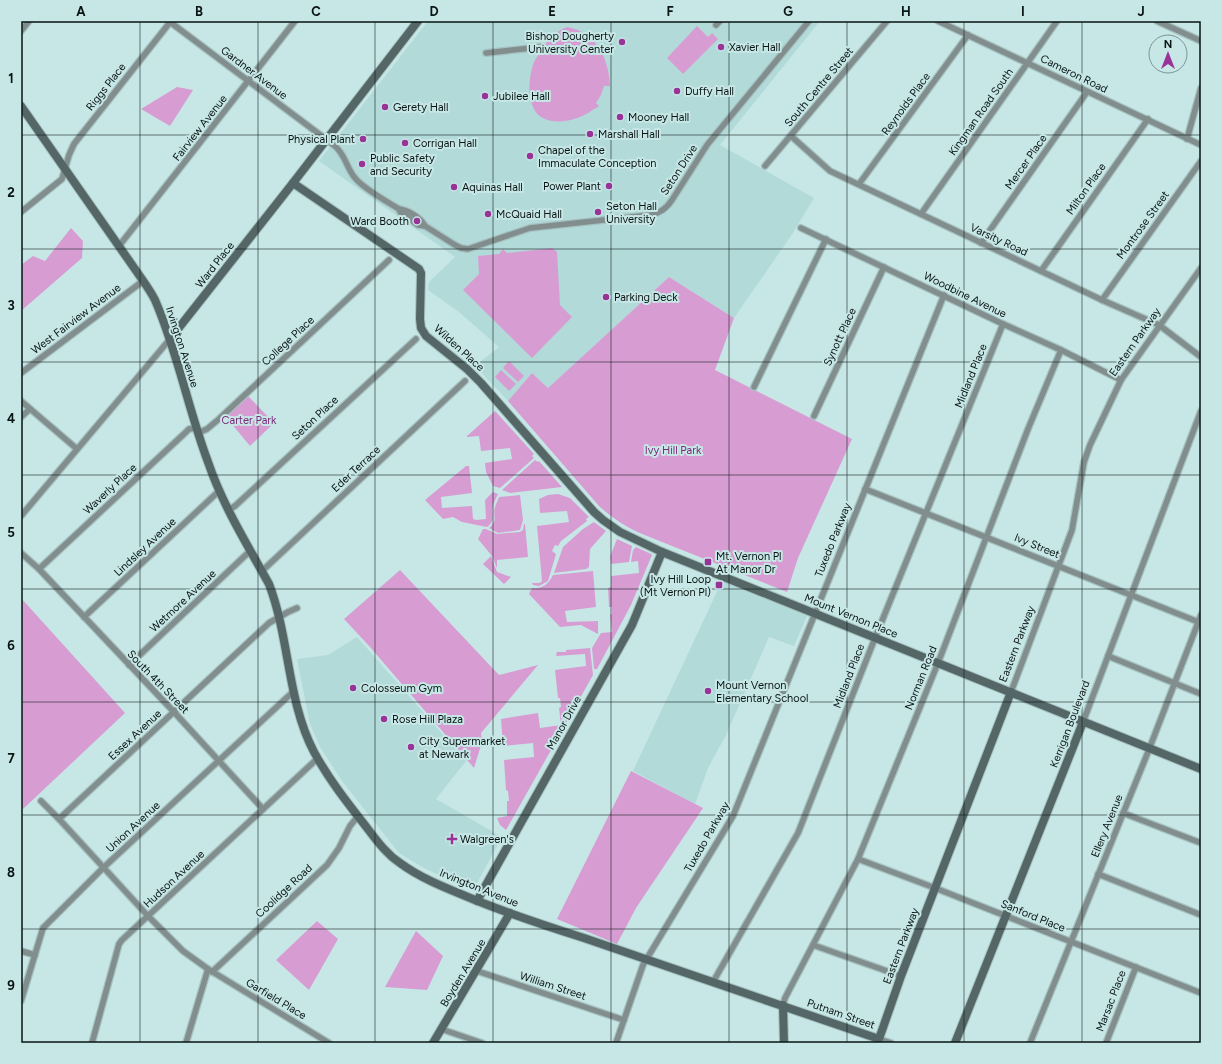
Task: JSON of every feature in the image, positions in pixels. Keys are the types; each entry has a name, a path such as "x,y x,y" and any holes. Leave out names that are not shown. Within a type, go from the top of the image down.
{"street":[{"path":"21,31 30,21"},
{"name":"Fairview Avenue","path":"119,246 295,21"},
{"name":"Ward Place","path":"21,516 170,339 418,21"},
{"name":"Seton Drive","path":"326,140 340,150 351,173 360,183 399,209 400,212 416,223 425,226 462,248 468,249 530,228 650,215 660,212 667,207 707,145 809,21"},
{"name":"South Centre Street","path":"765,166 887,21"},
{"name":"Cameron Road","path":"938,21 1201,145"},
{"name":"Kingman Road South","path":"921,214 1057,21"},
{"path":"1157,21 1201,41"},
{"name":"Gardner Avenue","path":"171,22 326,140"},
{"name":"Riggs Place","path":"21,212 62,179 74,144 171,22"},
{"name":"Reynolds Place","path":"859,184 968,35"},
{"path":"486,53 541,47"},
{"path":"1187,139 1201,88"},
{"name":"Mercer Place","path":"981,243 1087,92"},
{"name":"Irvington Avenue","path":"21,106 119,246 154,299 170,339 197,430 219,491 262,571 273,595 287,652 294,691 305,732 318,758 334,784 385,850 399,863 434,882 477,901 783,1005"},
{"name":"Milton Place","path":"1040,271 1148,119"},
{"name":"Varsity Road","path":"791,136 830,171 1102,300 1160,325 1201,356"},
{"name":"Montrose Street","path":"1102,300 1201,161"},
{"name":"Wilden Place","path":"293,183 419,269 421,274 420,319 421,328 426,336 467,369 526,436"},
{"name":"Woodbine Avenue","path":"801,228 1061,350 1121,380"},
{"path":"754,387 826,239"},
{"name":"College Place","path":"197,430 206,429 219,419 389,260"},
{"name":"Synott Place","path":"814,416 884,267"},
{"name":"Eastern Parkway","path":"878,1041 901,976 1072,530 1084,462 1090,445 1121,380 1201,268"},
{"name":"West Fairview Avenue","path":"21,373 143,281"},
{"name":"Tuxedo Parkway","path":"616,1043 646,959 733,816 944,295"},
{"name":"Midland Place","path":"713,982 798,833 875,638 1003,324"},
{"name":"Seton Place","path":"228,510 235,506 416,339"},
{"name":"Norman Road","path":"783,1005 785,998 858,859 938,663 1031,422 1061,350"},
{"name":"Eder Terrace","path":"262,571 465,381"},
{"path":"21,401 77,449"},
{"path":"21,417 30,409"},
{"name":"Kerrigan Boulevard","path":"955,1043 1083,722 1201,411"},
{"name":"Waverly Place","path":"39,569 189,429 197,430"},
{"name":"Mount Vernon Place","path":"526,436 603,520 620,532 662,552 1201,769"},
{"name":"Ivy Street","path":"865,489 1200,622"},
{"name":"Lindsley Avenue","path":"84,617 219,491"},
{"name":"Wetmore Avenue","path":"129,665 250,551"},
{"name":"Manor Drive","path":"477,901 632,625 662,552"},
{"name":"South 4th Street","path":"21,553 39,569 263,809"},
{"path":"278,617 297,608"},
{"name":"Ellery Avenue","path":"1030,1043 1200,622 1201,615"},
{"name":"Essex Avenue","path":"60,819 278,617"},
{"path":"1108,656 1201,694"},
{"name":"Union Avenue","path":"21,1002 43,928 103,868 294,691"},
{"name":"Hudson Avenue","path":"92,1043 119,944 318,758"},
{"name":"Garfield Place","path":"41,801 60,819 103,868 183,951 210,970 329,1043"},
{"path":"1123,813 1201,843"},
{"name":"Coolidge Road","path":"210,970 327,865 339,848 350,826 358,816"},
{"name":"Sanford Place","path":"858,859 1201,993"},
{"path":"1098,874 1201,915"},
{"name":"Boyden Avenue","path":"433,1043 510,913"},
{"path":"813,945 901,976"},
{"path":"21,951 35,955"},
{"name":"Marsac Place","path":"1106,1043 1136,967"},
{"path":"186,1043 210,970"},
{"name":"William Street","path":"477,971 624,1020"},
{"path":"783,1005 784,1043"},
{"name":"Putnam Street","path":"783,1005 878,1041 891,1043"},
{"path":"441,1030 482,1043"}],"shaded area":[{"name":"Seton Hall University","path":"428,21 820,21 720,145 814,198 791,236 734,318 669,277 548,388 532,373 508,401 475,366 499,347 459,312 428,290 429,282 455,257 319,161"},
{"name":"Mount Vernon Elementary School","path":"722,581 807,616 794,646 769,637 726,735 708,768 695,804 633,771"},
{"path":"357,637 466,761 436,799 502,837 476,885 470,889 422,867 399,853 342,781 320,747 310,724 297,659 328,655"}],"green space":[{"path":"697,26 708,37 712,33 718,39 683,74 667,58"},
{"path":"567,27 586,34 599,48 604,56 607,66 610,86 604,86 596,103 599,106 590,112 581,117 570,120 553,121 541,117 536,112 531,99 530,76 534,62 545,45 556,33"},
{"path":"177,87 193,90 170,126 141,109"},
{"path":"71,228 83,241 82,258 21,311 21,265 33,256 45,261"},
{"path":"552,248 557,252 560,305 572,317 532,358 463,290 479,274 478,256 499,254 503,249 507,253"},
{"name":"Ivy Hill Park","path":"669,277 734,318 715,370 852,439 798,558 787,592 642,534 614,518 599,506 508,401 532,373 548,388"},
{"path":"509,361 524,376 518,382 503,368"},
{"path":"501,370 516,384 509,391 495,377"},
{"name":"Carter Park","path":"248,396 274,423 250,446 226,417"},
{"path":"495,411 534,454 532,456 534,458 500,488 493,486 486,472 485,463 512,459 510,448 481,451 479,436 467,437"},
{"path":"535,460 538,462 539,461 562,487 510,493 502,490"},
{"path":"466,466 469,466 472,493 441,497 442,508 472,506 473,519 486,519 485,500 493,492 498,494 493,506 492,520 490,525 487,527 462,522 453,517 443,519 425,500"},
{"path":"558,494 570,498 589,517 586,519 587,521 561,541 558,546 555,545 552,551 556,554 548,581 539,586 533,585 532,583 540,583 542,581 537,526 569,522 567,511 540,513 539,499 548,495"},
{"path":"520,495 523,520 520,530 498,533 489,528 495,520 494,510 499,497"},
{"path":"594,522 606,531 590,549 589,567 586,569 554,573 563,547 583,529"},
{"path":"524,524 528,557 497,560 497,568 492,556 478,539 483,529 497,534 520,532 523,530"},
{"path":"617,539 632,546 629,562 611,564 610,557"},
{"path":"636,547 652,555 631,605 597,669 594,669 592,648 601,633 612,632 610,615 612,614 612,607 609,607 608,588 611,587 611,576 639,573 638,561 631,562 633,550"},
{"path":"491,556 497,572 511,577 504,584 483,564"},
{"path":"400,570 499,675 538,665 481,733 482,742 474,768 344,619"},
{"path":"593,571 596,607 565,611 567,622 598,621 598,634 581,625 560,627 529,594 532,588 539,588 547,584 553,575"},
{"path":"21,598 125,713 23,809 21,807"},
{"path":"590,648 593,675 561,732 558,734 559,736 506,830 500,825 497,818 507,816 507,801 509,801 508,791 506,790 504,760 534,757 533,743 503,746 501,719 538,713 540,728 561,725 559,708 561,707 560,698 558,698 555,670 586,666 585,654 556,656 557,652"},
{"path":"631,771 703,808 636,908 617,944 557,919"},
{"path":"317,921 338,939 309,990 276,960"},
{"path":"416,931 443,956 427,990 385,987"}],"place":[{"name":"Bishop Dougherty University Center","path":"622,42"},
{"name":"Xavier Hall","path":"721,47"},
{"name":"Duffy Hall","path":"677,91"},
{"name":"Jubilee Hall","path":"485,96"},
{"name":"Gerety Hall","path":"385,107"},
{"name":"Mooney Hall","path":"620,117"},
{"name":"Marshall Hall","path":"590,134"},
{"name":"Physical Plant","path":"363,139"},
{"name":"Corrigan Hall","path":"405,143"},
{"name":"Chapel of the Immaculate Conception","path":"530,156"},
{"name":"Public Safety and Security","path":"362,164"},
{"name":"Power Plant","path":"609,186"},
{"name":"Aquinas Hall","path":"454,187"},
{"name":"Seton Hall University","path":"598,212"},
{"name":"McQuaid Hall","path":"488,214"},
{"name":"Ward Booth","path":"417,221"},
{"name":"Parking Deck","path":"606,297"},
{"name":"Mt. Vernon Pl At Manor Dr","path":"708,562"},
{"name":"Ivy Hill Loop (Mt Vernon Pl)","path":"719,585"},
{"name":"Colosseum Gym","path":"353,688"},
{"name":"Mount Vernon Elementary School","path":"708,691"},
{"name":"Rose Hill Plaza","path":"384,719"},
{"name":"City Supermarket at Newark","path":"411,747"},
{"name":"Walgreen's","path":"452,839"}]}
